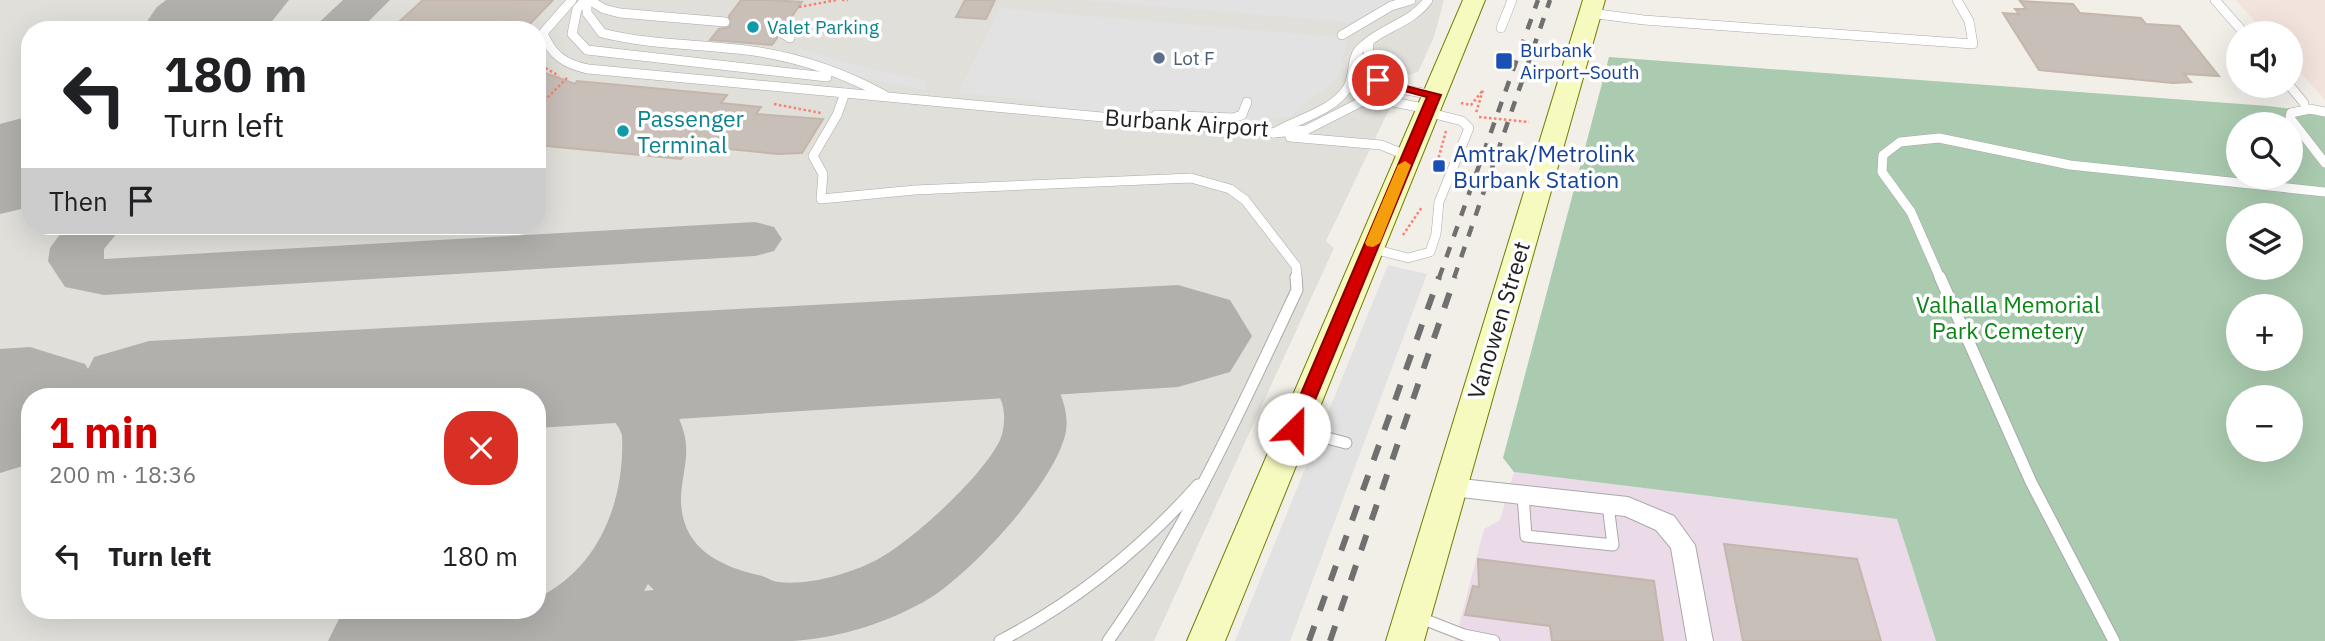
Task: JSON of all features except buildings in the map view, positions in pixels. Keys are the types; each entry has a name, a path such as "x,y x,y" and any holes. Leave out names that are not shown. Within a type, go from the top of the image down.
{"main road":[{"path":"1206,641 1474,0"},
{"name":"Vanowen Street","path":"1409,628 1452,487 1463,436 1592,6"}],"street":[{"path":"1452,487 1628,507 1665,523 1683,545 1700,641"}],"lane":[{"name":"Burbank Airport","path":"546,30 572,0"},
{"name":"Burbank Airport","path":"587,0 587,13 592,24 610,36 637,41 757,51 870,86 888,97"},
{"name":"Burbank Airport","path":"587,0 577,9 572,33 587,50 844,79"},
{"path":"587,0 604,9 620,13 724,22"},
{"name":"Burbank Airport","path":"546,43 556,58 572,66 1274,133 1324,108 1346,90 1358,51 1408,20 1428,0"},
{"path":"1501,27 1512,0"},
{"path":"1592,6 1644,20 1973,44 1969,21 1957,0"},
{"path":"2215,0 2233,21"},
{"path":"1342,35 1391,6 1408,1"},
{"path":"781,32 790,38"},
{"path":"1369,42 1368,67 1378,80 1462,121 1469,128 1469,134 1439,202 1436,234 1430,252 1416,258 1404,258 1370,248"},
{"path":"845,93 837,115 813,156 823,174 821,199 915,190 1171,177 1212,182 1230,189 1245,200 1296,266 1299,278 1297,290 1211,470 1169,548 1108,641"},
{"path":"2300,98 2304,103"},
{"path":"1274,133 1306,130 1363,101 1430,105"},
{"path":"1125,119 1146,115 1234,118 1242,115 1247,102"},
{"path":"2325,112 2299,109 2291,113 2290,118 2325,163"},
{"path":"1274,133 1375,144 1408,156"},
{"path":"2114,641 2031,482 1911,212 1882,172 1883,155 1900,142 1939,138 2070,164 2144,175 2325,192"},
{"path":"1294,429 1346,443"},
{"path":"1000,641 1077,598 1140,549 1211,470"},
{"path":"1523,495 1526,536 1613,545 1608,505"},
{"path":"1409,628 1494,641"}],"path":[{"path":"799,7 836,0"},
{"path":"842,0 848,0"},
{"path":"546,99 567,78"},
{"path":"1458,103 1471,105 1480,90 1483,90 1475,116 1529,122"}],"shaded area":[{"path":"0,0 1444,0 1434,37 1418,72 1405,76 1326,241 1334,248 1154,641 0,641"},
{"path":"1080,0 1394,0 1368,16 1348,22"},
{"path":"2236,0 2325,0 2325,100 2303,75 2303,21 2254,21"},
{"name":"Lot F","path":"1000,8 1348,38 1338,78 1291,116 1251,123 1218,123 1044,107 1036,100 958,93"},
{"path":"799,48 854,65 928,81 925,90 845,74 796,57"},
{"path":"1388,265 1427,274 1290,641 1235,641"},
{"path":"1514,472 1897,519 1936,641 1455,641 1484,529 1500,520"}],"green space":[{"name":"Valhalla Memorial Park Cemetery","path":"1609,57 2268,106 2325,113 2325,641 1936,641 1897,519 1514,472 1503,458"}],"taxiway":[{"path":"344,21 369,0"},
{"path":"0,150 21,142"},
{"path":"87,235 75,255 76,261 85,274 104,277 755,239"},
{"path":"365,641 804,610 856,599 905,578 938,553 980,512 1016,468 1034,433 1032,400 1023,383 997,364 946,349"},
{"path":"543,373 598,385 622,396 644,415 653,435 648,504 651,525 658,544 669,561 700,587 719,596 759,605"},
{"path":"0,449 21,427"},
{"path":"547,627 588,604 614,579 631,546 647,503"}],"runway":[{"path":"208,21 236,0"},
{"path":"0,176 21,161"},
{"path":"301,388 1178,336"},
{"path":"0,406 21,405"}],"railway":[{"path":"1439,278 1538,0"},
{"path":"1454,278 1550,0"},
{"path":"1309,641 1439,277"},
{"path":"1330,641 1455,277"}],"slow traffic":[{"path":"1373,243 1405,165"}],"place":[{"name":"Valet Parking","path":"753,27"},
{"name":"Lot F","path":"1159,58"},
{"name":"Burbank Airport–South","path":"1504,61"},
{"name":"Passenger Terminal","path":"623,131"},
{"name":"Amtrak/Metrolink Burbank Station","path":"1439,166"}],"route":[{"path":"1294,429 1435,95 1388,85 1378,80"}]}
